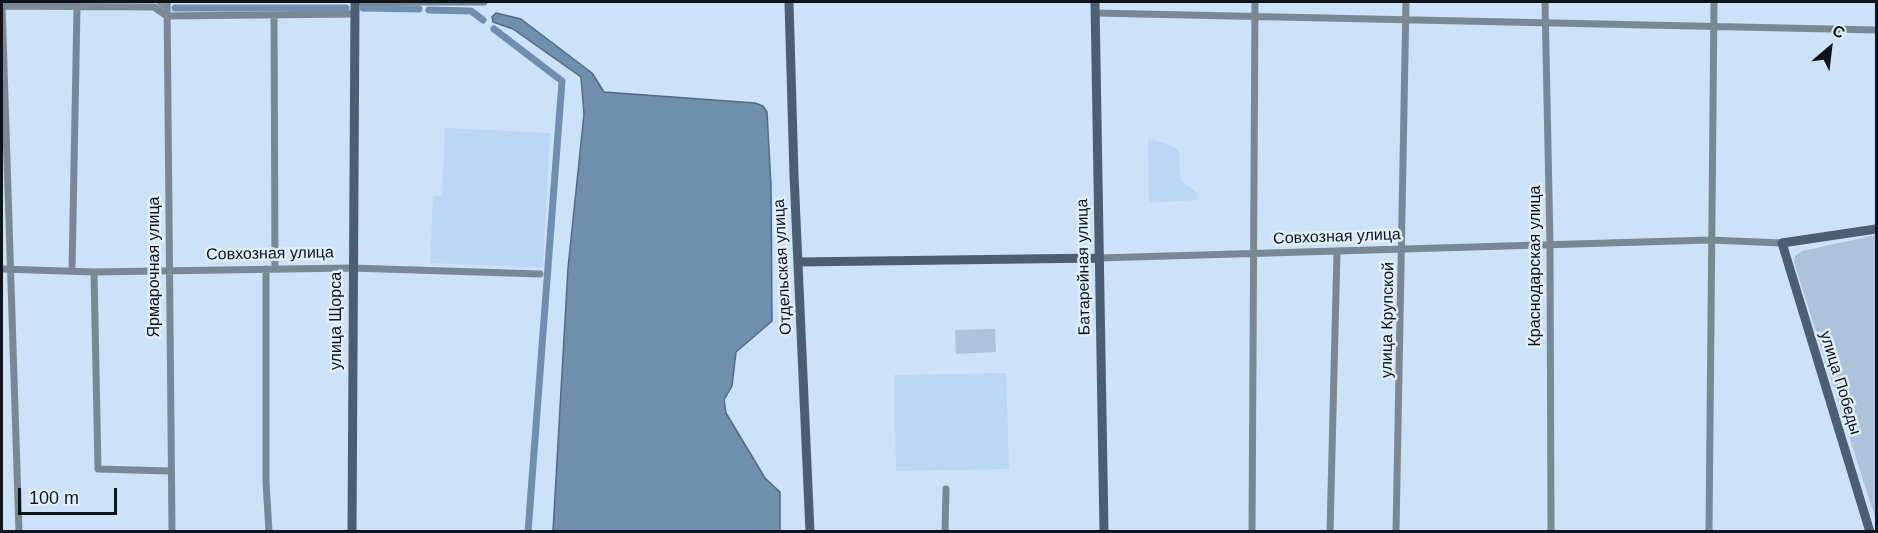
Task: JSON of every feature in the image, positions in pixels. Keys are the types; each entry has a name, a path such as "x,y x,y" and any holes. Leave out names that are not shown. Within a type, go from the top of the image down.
{"street":[{"name":"Ярмарочная улица","path":"168,2 169,471 172,531"},
{"path":"355,2 484,2"},
{"name":"улица Щорса","path":"352,531 351,268 355,2"},
{"name":"Отдельская улица","path":"789,2 810,531"},
{"name":"Батарейная улица","path":"1095,2 1104,531"},
{"path":"1252,531 1255,2"},
{"name":"улица Крупской","path":"1396,531 1406,2"},
{"name":"Краснодарская улица","path":"1545,2 1548,23 1551,531"},
{"path":"1709,531 1714,2"},
{"path":"20,531 5,269 2,6 154,7 167,16 354,14"},
{"path":"72,271 76,8"},
{"path":"1095,13 1876,30"},
{"path":"274,16 275,269"},
{"name":"Совхозная улица","path":"798,262 1099,258 1710,240 1782,243 1876,229"},
{"name":"улица Победы","path":"1782,243 1870,531"},
{"path":"1330,531 1337,252"},
{"name":"Совхозная улица","path":"5,269 94,272 351,268 540,274"},
{"path":"266,269 268,531"},
{"path":"94,272 98,469 169,471"},
{"path":"945,531 946,489"}],"shaded area":[{"path":"496,13 521,19 592,73 604,92 755,103 763,106 767,112 771,186 772,321 736,352 732,386 724,400 726,413 765,478 780,492 780,531 553,531 568,268 584,114 581,77 513,29 493,22 492,17"},
{"path":"445,128 550,133 543,268 430,263 433,196 442,196"},
{"path":"1148,139 1165,143 1179,150 1180,179 1198,194 1198,200 1149,203"},
{"path":"1876,235 1876,521 1794,262 1795,256 1802,251"},
{"path":"995,329 996,352 956,354 955,330"},
{"path":"1006,373 1009,469 896,471 894,375"}],"waterway":[{"path":"160,2 163,5"},
{"path":"175,8 346,8"},
{"path":"363,8 419,9"},
{"path":"429,10 471,11 483,20"},
{"path":"494,29 562,81 528,532"}]}
